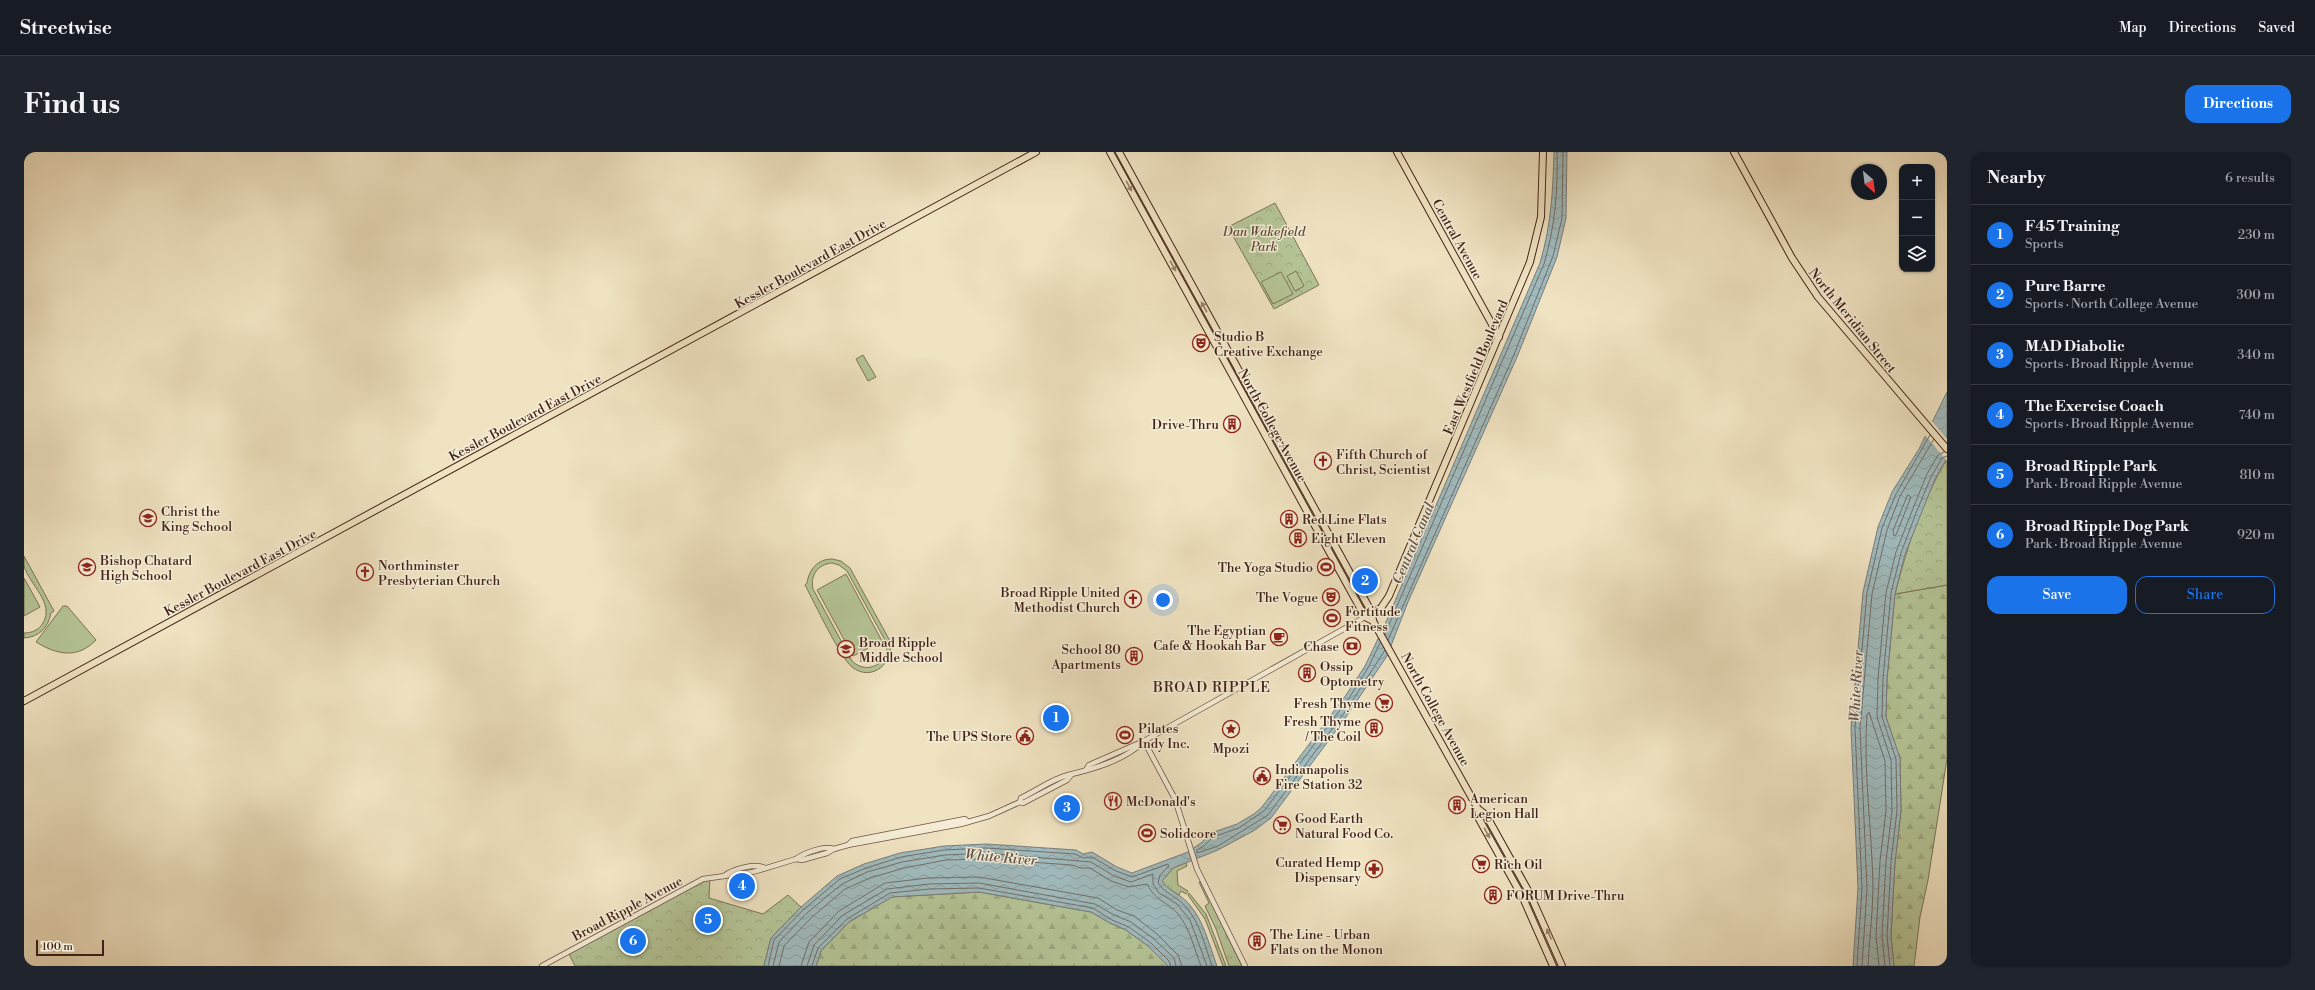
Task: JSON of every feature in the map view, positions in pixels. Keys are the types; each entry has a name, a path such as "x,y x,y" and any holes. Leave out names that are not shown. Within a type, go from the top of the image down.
{"main road":[{"name":"Kessler Boulevard East Drive","path":"24,701 1036,152"},
{"name":"North College Avenue","path":"1110,152 1365,617"},
{"name":"North College Avenue","path":"1119,152 1372,614 1373,621 1392,652 1478,809 1479,819 1523,898 1553,966"},
{"name":"Central Avenue","path":"1398,152 1499,337"},
{"name":"East Westfield Boulevard","path":"1365,617 1383,606 1389,596 1530,262 1537,238 1542,200 1543,152"},
{"name":"North Meridian Street","path":"1734,152 1792,258 1811,287 1843,329 1947,449"},
{"path":"1365,617 1373,621"},
{"name":"North College Avenue","path":"1478,809 1486,815 1529,892 1562,966"}],"street":[{"name":"Broad Ripple Avenue","path":"542,966 703,879 753,872 796,859 802,860 827,853 834,849 848,845 968,822 989,816 1020,802 1021,798 1071,775 1115,759 1137,747 1144,741 1365,617"},
{"path":"1144,741 1178,806 1195,863 1245,966"}],"green space":[{"name":"Dan Wakefield Park","path":"1275,203 1319,285 1274,309 1228,227"},
{"path":"1296,271 1304,286 1295,291 1287,276"},
{"path":"1281,272 1293,294 1273,304 1261,282"},
{"path":"863,355 876,377 868,381 856,359"},
{"path":"1947,459 1947,585 1895,594 1916,524 1930,491"},
{"path":"24,556 54,611 51,613 48,623 42,631 34,636 24,638 24,633 32,632 39,628 43,623 46,616 46,608 44,601 24,566"},
{"path":"827,559 841,561 850,568 890,641 891,649 889,656 880,668 874,671 867,673 860,671 852,667 847,661 834,641 805,585 812,569 818,563","holes":["832,563 839,565 847,571 886,642 887,649 885,656 876,665 871,667 864,667 852,661 813,589 812,584 814,575 819,568"]},
{"path":"846,574 882,641 853,656 817,590"},
{"path":"24,578 40,607 24,616"},
{"path":"1947,585 1947,759 1928,880 1920,917 1914,966 1894,966 1891,936 1895,862 1901,811 1900,759 1886,717 1887,679 1895,594"},
{"path":"63,606 67,606 96,640 82,650 67,653 59,652 36,642"},
{"path":"1186,862 1187,866 1177,871 1178,885 1188,891 1186,894 1181,891 1179,895 1166,887 1162,881 1173,868"},
{"path":"710,876 709,898 763,914 788,895 801,907 771,938 764,966 575,966 568,952"},
{"path":"1199,882 1201,882 1242,966 1229,966 1216,929 1205,906 1209,903"},
{"path":"979,892 1091,912 1126,930 1148,946 1168,966 816,966 821,951 849,922 892,897"},
{"path":"1189,893 1206,914 1226,966 1223,966 1205,919 1188,895"}],"water":[{"name":"White River","path":"1554,152 1567,152 1566,218 1557,257 1517,357 1408,602 1387,656 1344,720 1271,818 1255,830 1218,850 1173,868 1162,881 1185,900 1194,910 1206,933 1217,966 1168,966 1148,946 1126,930 1091,912 979,892 892,897 849,922 821,951 816,966 764,966 771,938 801,907 837,876 864,864 900,853 944,846 986,844 1076,850 1083,854 1092,852 1117,867 1132,873 1188,852 1201,843 1211,833 1237,824 1254,814 1262,807 1346,695 1365,666 1386,622 1540,263 1547,236 1551,208"},
{"name":"White River","path":"1947,392 1947,458 1935,479 1905,554 1895,594 1887,679 1886,717 1900,758 1901,811 1895,862 1891,936 1894,966 1853,966 1858,888 1851,728 1863,592 1878,527 1892,492 1919,449"}],"pier":[{"path":"1931,420 1947,439 1947,461 1924,434"}],"place":[{"name":"Studio B Creative Exchange","path":"1201,343"},
{"name":"Drive-Thru","path":"1232,424"},
{"name":"Fifth Church of Christ, Scientist","path":"1323,461"},
{"name":"Christ the King School","path":"148,518"},
{"name":"Red Line Flats","path":"1289,519"},
{"name":"Eight Eleven","path":"1298,538"},
{"name":"Bishop Chatard High School","path":"87,567"},
{"name":"The Yoga Studio","path":"1326,567"},
{"name":"Northminster Presbyterian Church","path":"365,572"},
{"name":"Pure Barre","path":"1365,581"},
{"name":"The Vogue","path":"1331,597"},
{"name":"Broad Ripple United Methodist Church","path":"1133,599"},
{"name":"Fortitude Fitness","path":"1332,618"},
{"name":"The Egyptian Cafe & Hookah Bar","path":"1279,637"},
{"name":"Chase","path":"1352,646"},
{"name":"Broad Ripple Middle School","path":"846,649"},
{"name":"School 80 Apartments","path":"1134,656"},
{"name":"Ossip Optometry","path":"1307,673"},
{"name":"Fresh Thyme","path":"1384,703"},
{"name":"F45 Training","path":"1056,718"},
{"name":"Fresh Thyme / The Coil","path":"1374,728"},
{"name":"Mpozi","path":"1231,729"},
{"name":"Pilates Indy Inc.","path":"1125,735"},
{"name":"The UPS Store","path":"1025,736"},
{"name":"Indianapolis Fire Station 32","path":"1262,776"},
{"name":"McDonald's","path":"1113,801"},
{"name":"American Legion Hall","path":"1457,805"},
{"name":"MAD Diabolic","path":"1067,808"},
{"name":"Good Earth Natural Food Co.","path":"1282,825"},
{"name":"Solidcore","path":"1147,833"},
{"name":"Rich Oil","path":"1481,864"},
{"name":"Curated Hemp Dispensary","path":"1374,869"},
{"name":"The Exercise Coach","path":"742,886"},
{"name":"FORUM Drive-Thru","path":"1493,895"},
{"name":"Broad Ripple Park","path":"708,920"},
{"name":"Broad Ripple Dog Park","path":"633,941"},
{"name":"The Line - Urban Flats on the Monon","path":"1257,941"}],"district":[{"name":"BROAD RIPPLE","path":"1212,687"}],"water label":[{"name":"Central Canal","path":"1413,543"}]}
